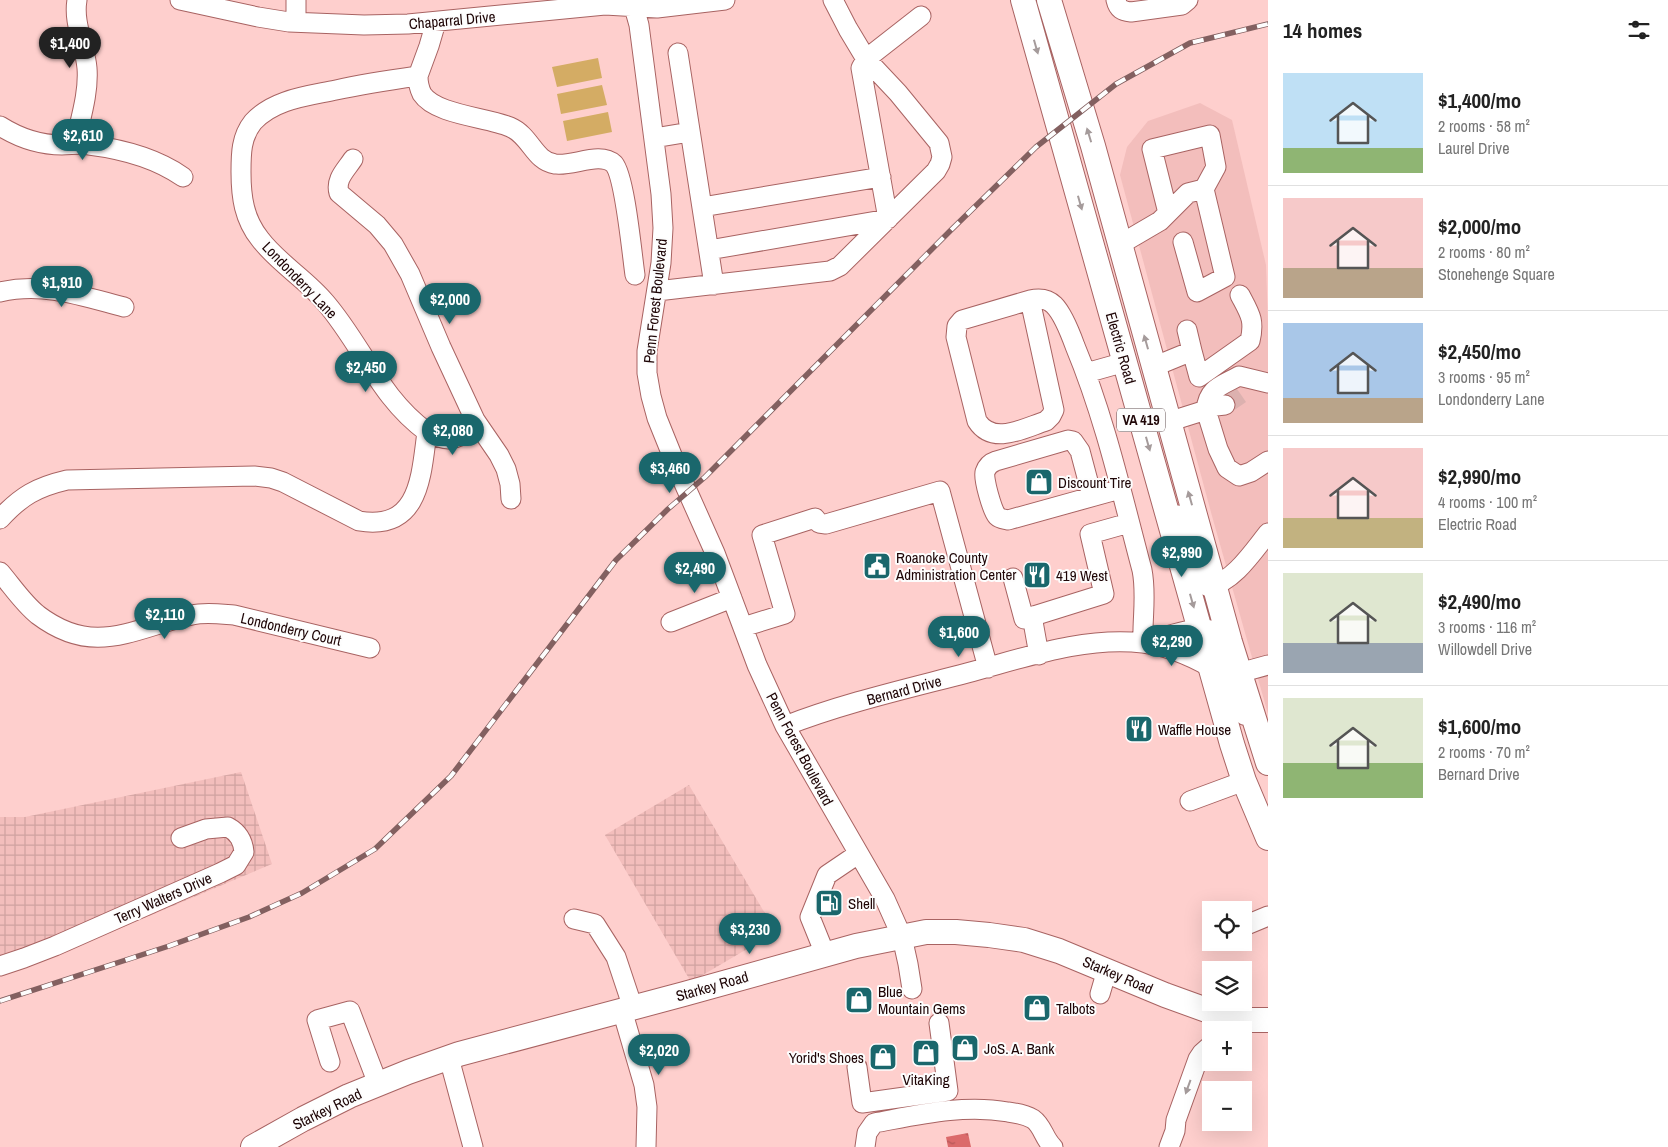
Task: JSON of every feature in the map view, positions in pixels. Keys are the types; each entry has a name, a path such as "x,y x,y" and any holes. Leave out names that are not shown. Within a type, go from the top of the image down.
{"main road":[{"name":"Electric Road","path":"1023,0 1232,744 1244,781 1268,838"},
{"name":"Electric Road","path":"1049,0 1093,146 1238,673 1265,754"},
{"name":"Starkey Road","path":"253,1147 349,1096 449,1058 825,954 926,932 956,932 1024,940 1059,951 1107,970 1165,995 1216,1021"},
{"name":"Starkey Road","path":"1239,1021 1268,1020"}],"street":[{"path":"75,144 87,82 87,67 77,21 77,0"},
{"name":"Chaparral Drive","path":"180,0 258,17 296,22 364,26 436,22 486,8 633,3 657,8 725,0"},
{"path":"296,0 296,22"},
{"path":"657,291 830,271 840,266 936,171 940,164 941,151 939,143 866,59 848,29 834,0"},
{"path":"1116,0 1118,7 1124,11 1131,12 1182,5 1188,0"},
{"name":"Penn Forest Boulevard","path":"633,3 639,25 661,194 663,228 661,263 647,351 647,374 657,418 715,553 757,665 784,726 885,899 902,937 912,989"},
{"path":"888,219 861,68 866,59 921,16"},
{"path":"436,22 418,76 419,86 427,100 449,112 508,126 519,131 529,141 537,154 552,164 560,165 601,158 615,166 625,203 635,275"},
{"path":"678,53 714,285"},
{"name":"Londonderry Lane","path":"418,76 296,98 278,105 261,115 252,124 244,137 241,150 240,192 250,224 260,239 324,301 347,331 381,385 397,406 427,432"},
{"path":"0,126 10,133 30,141 48,145 75,144 104,147 153,160 183,177"},
{"path":"654,138 690,132"},
{"path":"1168,213 1152,149 1210,135 1216,167 1204,189 1225,277 1198,292 1184,242"},
{"path":"354,159 338,180 338,193 377,225 393,244 410,274 440,347 478,426 499,455 506,469 511,499"},
{"path":"702,207 881,178"},
{"path":"1119,245 1160,221 1188,192 1204,189"},
{"path":"708,250 888,219"},
{"path":"0,292 33,288 53,289 124,307"},
{"path":"1187,330 1199,377 1250,342 1253,326 1250,312 1240,295"},
{"path":"1030,300 1054,410 1046,421 1004,434 987,432 978,420 956,337 957,326 962,320 1030,300 1039,298 1047,300 1058,309 1086,373 1120,489 1144,582 1143,643"},
{"path":"1153,366 1192,351"},
{"path":"1086,373 1125,362"},
{"path":"1216,404 1207,401 1210,393 1239,376 1252,385"},
{"path":"1168,422 1216,404"},
{"path":"1216,404 1218,449 1227,468 1239,476 1267,464"},
{"path":"0,519 18,502 35,490 47,484 67,480 254,476 283,482 358,521 383,522 395,517 413,500 421,475 427,432 440,439 448,440 478,426"},
{"path":"1092,496 1080,451 1073,441 1068,440 996,461 989,464 985,470 984,476 994,510 997,516 1008,520 1120,489"},
{"path":"1157,477 1169,493 1204,585 1208,587 1227,580 1268,533"},
{"path":"743,627 785,614 762,535 815,518 819,523 826,524 940,491 988,668"},
{"path":"1012,578 1024,619 1104,594 1090,534 1129,523"},
{"path":"1208,563 1233,564 1245,560"},
{"name":"Londonderry Court","path":"0,572 38,614 69,632 86,637 104,638 121,635 193,615 214,614 234,615 370,648"},
{"path":"671,622 732,598"},
{"path":"1032,616 1039,655"},
{"path":"1200,630 1211,630 1214,634 1231,688 1265,754"},
{"name":"Bernard Drive","path":"1143,643 1179,633 1200,630"},
{"name":"Bernard Drive","path":"784,726 829,710 1094,642 1143,643 1180,651 1210,667"},
{"path":"1238,673 1268,665"},
{"path":"1190,801 1244,781"},
{"name":"Terry Walters Drive","path":"0,966 55,946 220,873 236,865 244,852 239,836 228,827 206,829 181,838"},
{"path":"825,954 810,917 828,875 858,854"},
{"path":"1252,923 1268,916"},
{"path":"574,919 595,924 616,957 644,1084 648,1126 646,1147"},
{"path":"1100,994 1107,970"},
{"path":"330,1062 317,1020 350,1011 378,1084"},
{"path":"857,1067 862,1103 948,1091 939,1022"},
{"path":"1172,1139 1176,1120 1198,1059 1202,1053"},
{"path":"449,1058 473,1147"},
{"path":"865,1147 866,1133 874,1123 964,1109 981,1109 998,1110 1029,1117 1036,1121 1049,1144 1053,1147"}],"shaded area":[{"path":"598,58 602,78 557,87 552,67"},
{"path":"602,85 607,105 561,114 557,94"},
{"path":"1200,103 1232,120 1266,265 1268,323 1268,714 1212,516 1120,175 1127,147 1148,121"},
{"path":"608,112 612,132 567,141 563,121"},
{"path":"241,772 272,864 52,957 0,976 0,817 25,817"},
{"path":"689,785 776,932 691,982 605,835"}],"water":[{"path":"968,1133 971,1147 948,1147 946,1137"}],"tunnel":[{"path":"1225,405 1241,394"}],"railway":[{"path":"0,1001 169,946 249,917 302,893 375,849 451,776 616,560 668,509 705,477 1036,147 1116,84 1190,43 1268,24"}],"place":[{"name":"Discount Tire","path":"1039,482"},
{"name":"Roanoke County Administration Center","path":"877,566"},
{"name":"419 West","path":"1037,575"},
{"name":"Waffle House","path":"1139,729"},
{"name":"Shell","path":"829,903"},
{"name":"Blue Mountain Gems","path":"859,1000"},
{"name":"Talbots","path":"1037,1008"},
{"name":"JoS. A. Bank","path":"965,1048"},
{"name":"VitaKing","path":"926,1053"},
{"name":"Yorid's Shoes","path":"883,1057"}]}
